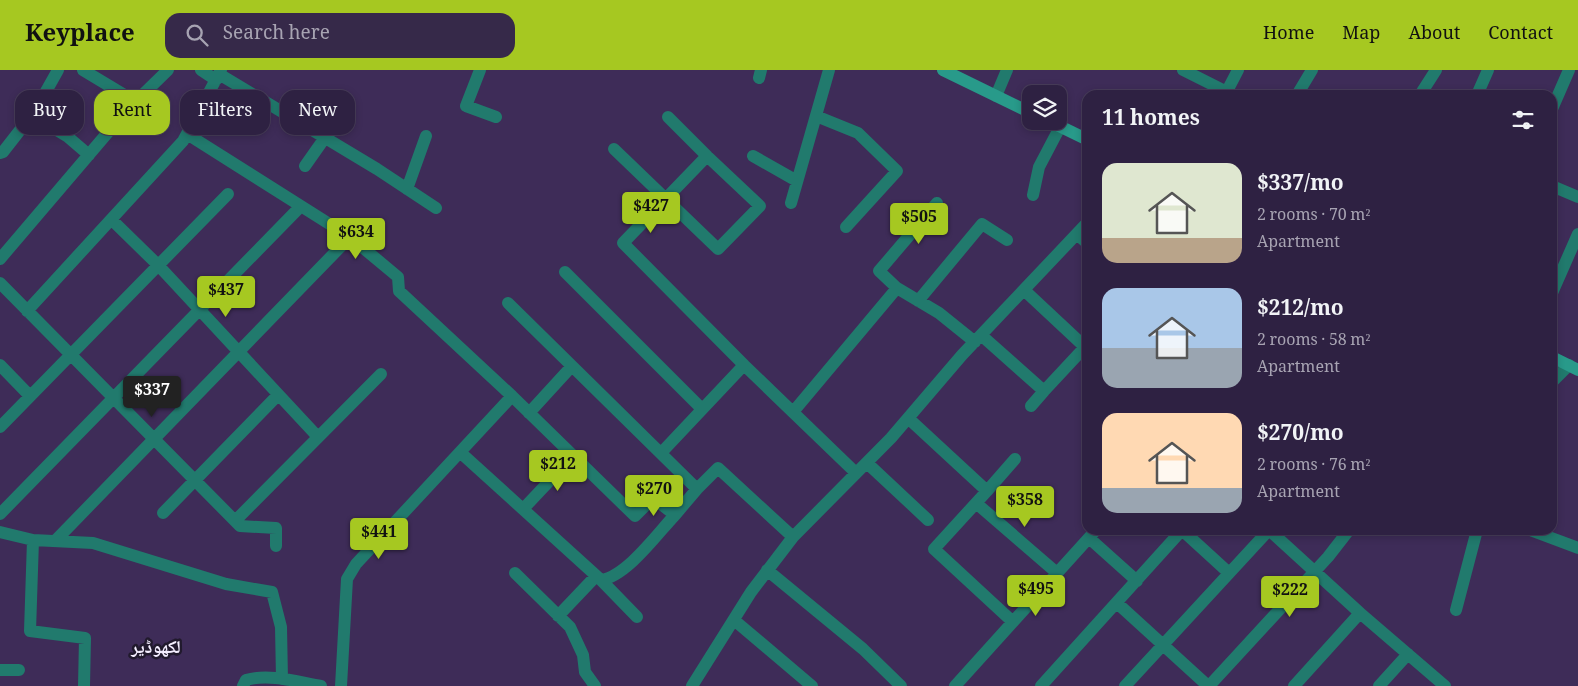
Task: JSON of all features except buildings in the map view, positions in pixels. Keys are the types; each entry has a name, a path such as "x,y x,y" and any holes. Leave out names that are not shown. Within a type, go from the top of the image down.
{"main road":[{"path":"944,70 1022,109"},
{"path":"1067,130 1082,137"},
{"path":"1557,360 1573,368"}],"street":[{"path":"46,90 58,70"},
{"path":"83,70 99,74 120,90"},
{"path":"148,90 168,70"},
{"path":"201,70 219,75 436,208"},
{"path":"480,70 466,106 496,117"},
{"path":"791,203 829,70"},
{"path":"996,96 1007,70"},
{"path":"1183,70 1220,90"},
{"path":"1228,90 1238,70"},
{"path":"1300,90 1312,70"},
{"path":"1423,90 1436,70"},
{"path":"1478,90 1488,70"},
{"path":"1557,97 1570,70"},
{"path":"211,90 219,75"},
{"path":"816,116 858,133 898,171 846,226"},
{"path":"614,149 718,249 760,206 668,117"},
{"path":"1033,195 1039,167 1052,130"},
{"path":"0,153 15,135"},
{"path":"65,135 89,155"},
{"path":"0,258 107,135"},
{"path":"26,311 112,220 183,142 186,135"},
{"path":"189,135 350,238 398,277 399,291 529,412 635,516 653,498 675,515"},
{"path":"406,189 426,136"},
{"path":"304,166 324,139"},
{"path":"707,156 623,243 744,365 856,473"},
{"path":"753,156 797,181"},
{"path":"1557,188 1578,197"},
{"path":"0,427 69,354 228,194"},
{"path":"937,203 879,271 897,288 978,338 1044,391"},
{"path":"0,514 300,207"},
{"path":"112,220 158,265 318,437"},
{"path":"918,301 982,224 1007,240"},
{"path":"692,686 767,570 793,537 867,463 978,338 1082,229"},
{"path":"1077,234 1082,239"},
{"path":"1557,282 1578,234"},
{"path":"55,541 350,238"},
{"path":"565,272 702,410"},
{"path":"0,283 234,521 240,526 276,528 276,546"},
{"path":"793,412 897,288"},
{"path":"1024,290 1082,344"},
{"path":"508,303 697,489"},
{"path":"1030,406 1082,350"},
{"path":"0,365 30,396"},
{"path":"660,453 744,365"},
{"path":"529,412 572,366"},
{"path":"1557,379 1573,368"},
{"path":"234,521 381,374"},
{"path":"163,513 278,395"},
{"path":"341,686 347,579 356,564 512,396"},
{"path":"908,418 987,491"},
{"path":"461,453 598,578 637,617"},
{"path":"523,509 573,456"},
{"path":"1013,622 934,549 1015,459"},
{"path":"867,463 928,520"},
{"path":"558,616 598,578 611,579 628,565 718,468 793,537"},
{"path":"976,503 1057,573"},
{"path":"0,532 33,540 93,543 226,584 272,592 281,627 282,679"},
{"path":"955,686 1091,535"},
{"path":"1093,535 1137,581"},
{"path":"1041,686 1178,535"},
{"path":"1187,535 1229,573"},
{"path":"1125,686 1264,535"},
{"path":"1274,535 1360,613 1445,686"},
{"path":"1117,603 1208,686 1314,572 1345,535"},
{"path":"1456,610 1476,535"},
{"path":"1543,535 1578,548"},
{"path":"33,540 30,631 85,638 84,686"},
{"path":"767,570 863,649 901,686"},
{"path":"515,573 572,632 583,655 584,672 595,686"},
{"path":"1294,686 1360,613"},
{"path":"734,620 812,686"},
{"path":"1379,686 1408,654"},
{"path":"0,670 19,670"},
{"path":"243,686 246,680 254,678 282,679 316,686"}],"district":[{"name":"لکھوڈیر","path":"156,647"}]}
